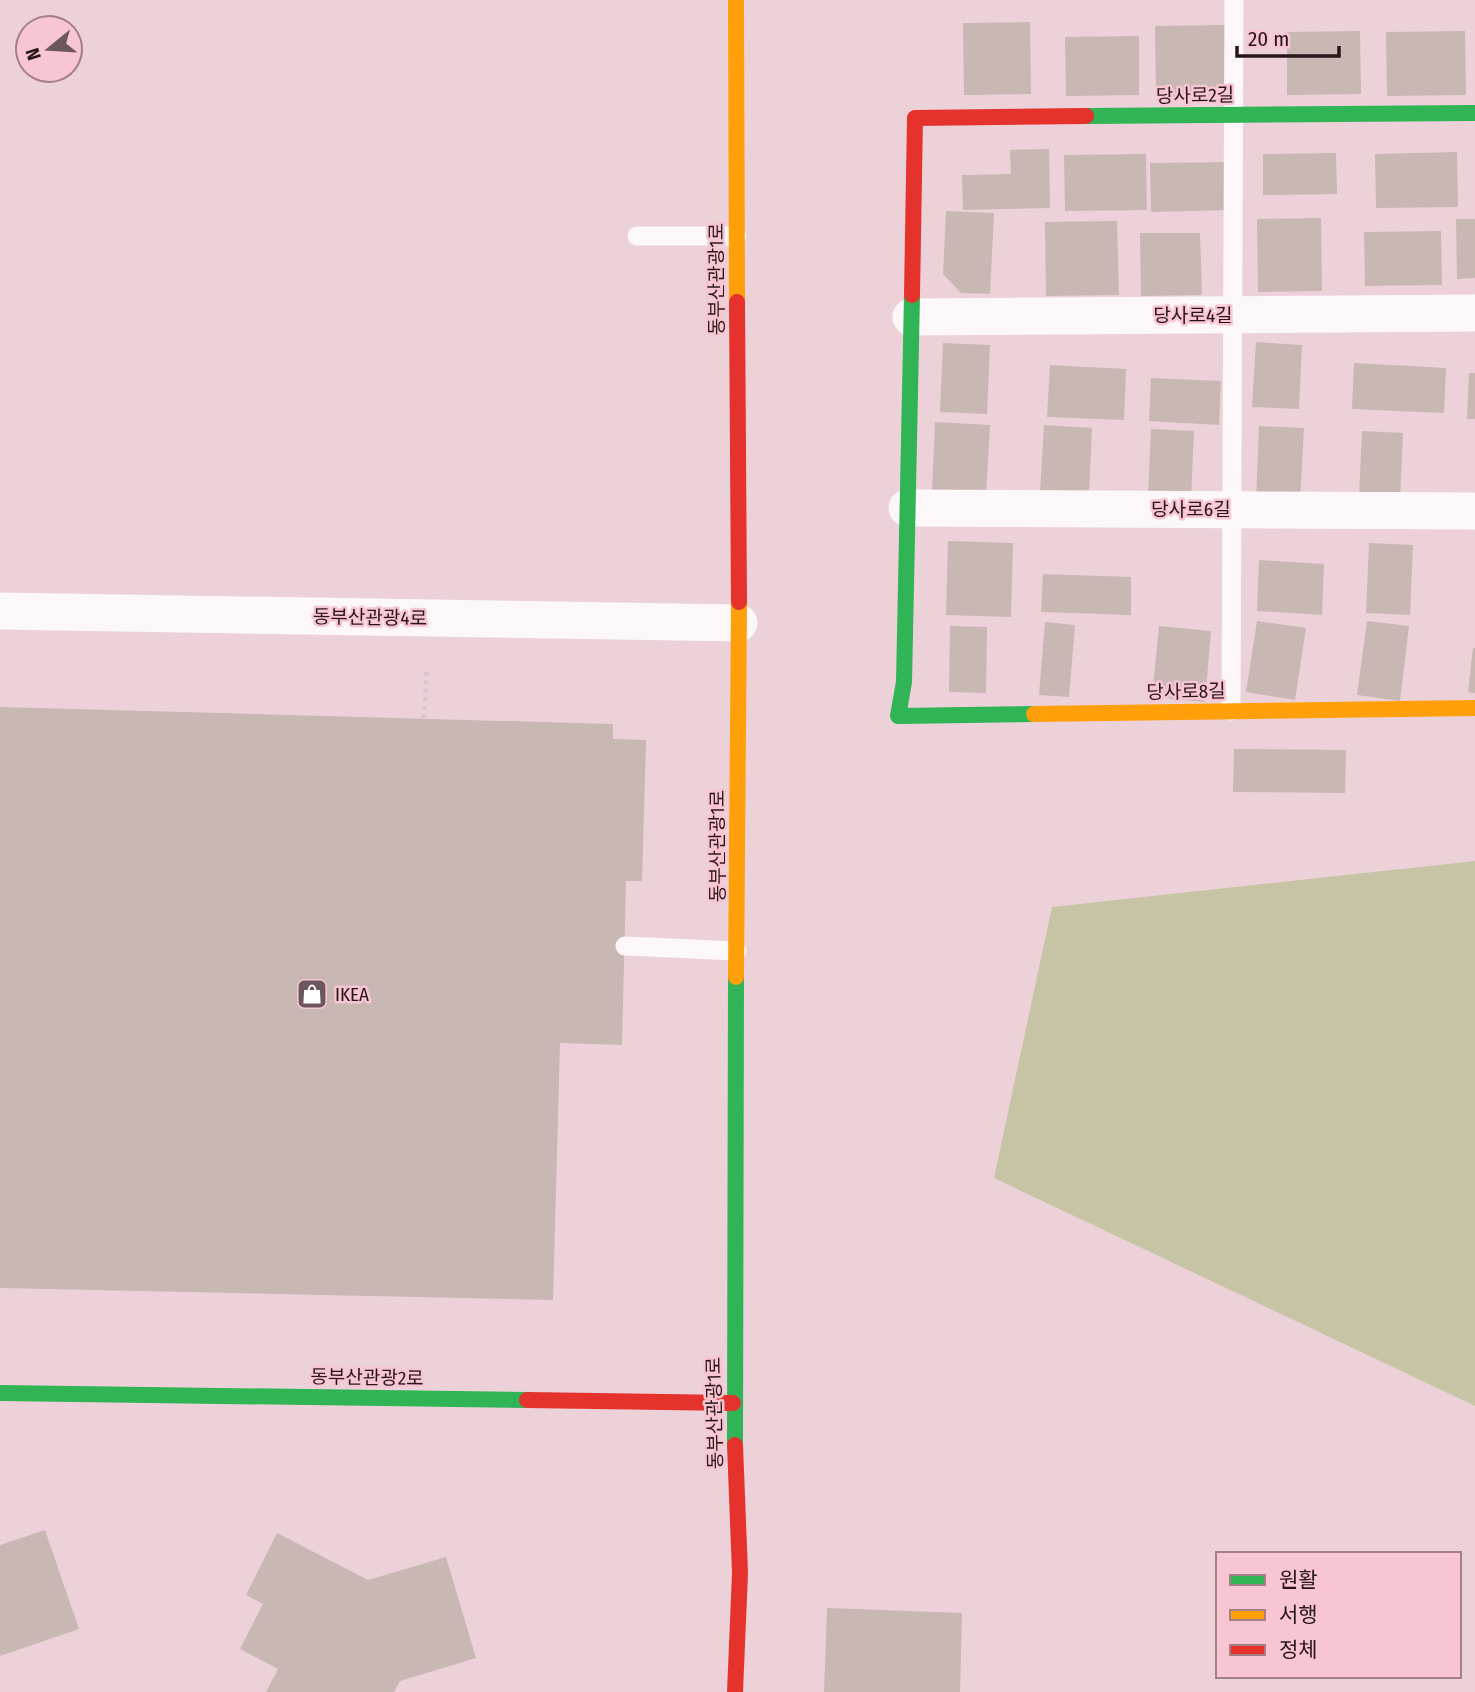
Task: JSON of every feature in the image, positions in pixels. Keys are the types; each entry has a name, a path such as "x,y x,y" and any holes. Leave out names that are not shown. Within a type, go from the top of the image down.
{"street":[{"name":"동부산관광1로","path":"735,1692 740,1573 733,1403 740,623 736,0"},
{"name":"당사로2길","path":"911,317 915,118 1475,113"},
{"name":"당사로4길","path":"911,317 1475,313"},
{"path":"907,508 911,317"},
{"name":"당사로6길","path":"907,508 1475,511"},
{"name":"당사로8길","path":"907,508 904,682 898,716 1475,708"},
{"name":"동부산관광4로","path":"0,611 740,623"},
{"name":"동부산관광2로","path":"0,1393 733,1403"}],"lane":[{"path":"1231,711 1234,0"},
{"path":"637,236 737,236"},
{"path":"625,946 737,951"}],"path":[{"path":"424,718 426,669"}],"shaded area":[{"path":"1475,861 1475,1406 994,1178 1052,907"}],"building":[{"path":"1030,22 1031,94 964,95 963,23"},
{"path":"1226,25 1227,96 1156,97 1155,26"},
{"path":"1360,31 1361,94 1287,95 1287,32"},
{"path":"1465,31 1466,95 1387,96 1386,32"},
{"path":"1139,36 1139,95 1066,96 1065,37"},
{"path":"1049,149 1050,208 963,210 962,175 1011,174 1010,150"},
{"path":"1457,152 1458,207 1376,208 1375,154"},
{"path":"1336,153 1337,194 1263,195 1263,154"},
{"path":"1146,154 1147,210 1065,211 1064,155"},
{"path":"1230,162 1231,210 1151,212 1150,163"},
{"path":"946,211 994,213 990,294 961,293 943,274"},
{"path":"1321,218 1322,291 1258,292 1257,219"},
{"path":"1456,219 1475,219 1475,278 1457,279"},
{"path":"1117,221 1119,295 1046,296 1045,222"},
{"path":"1441,231 1442,285 1365,286 1364,232"},
{"path":"1140,233 1200,233 1202,295 1141,296"},
{"path":"1256,342 1302,345 1299,409 1252,407"},
{"path":"943,343 990,345 987,414 940,412"},
{"path":"1354,363 1446,368 1444,413 1352,409"},
{"path":"1050,365 1126,369 1124,420 1047,417"},
{"path":"1469,373 1475,373 1475,419 1467,419"},
{"path":"1151,378 1221,381 1219,425 1149,421"},
{"path":"935,422 990,425 986,495 932,492"},
{"path":"1044,425 1092,428 1089,494 1040,492"},
{"path":"1259,426 1304,428 1300,504 1256,502"},
{"path":"1151,429 1194,431 1191,499 1148,496"},
{"path":"1362,431 1403,433 1400,500 1359,497"},
{"path":"948,541 1013,543 1011,617 946,615"},
{"path":"1369,543 1413,545 1410,615 1366,613"},
{"path":"1259,560 1324,564 1322,615 1257,611"},
{"path":"1043,574 1131,577 1131,615 1041,612"},
{"path":"1257,621 1306,628 1295,700 1246,692"},
{"path":"1367,621 1409,626 1400,701 1357,695"},
{"path":"1045,622 1075,625 1069,697 1039,695"},
{"path":"950,626 987,627 986,693 949,692"},
{"path":"1159,626 1211,631 1205,702 1152,697"},
{"path":"1475,648 1475,693 1468,692"},
{"name":"IKEA","path":"0,707 613,724 613,739 646,740 642,881 626,881 622,1045 560,1043 553,1300 0,1288"},
{"path":"1234,749 1346,750 1345,793 1233,792"},
{"path":"45,1530 79,1629 0,1656 0,1545"},
{"path":"277,1533 368,1580 446,1557 476,1658 400,1681 394,1692 266,1692 278,1669 240,1649 263,1604 246,1595"},
{"path":"827,1608 962,1613 960,1692 824,1692"}],"traffic: fast":[{"path":"1086,116 1475,113"},
{"path":"912,295 904,682 898,716 1034,714"},
{"path":"735,1445 736,977"},
{"path":"0,1393 527,1400"}],"traffic: slow":[{"path":"736,0 737,302"},
{"path":"736,977 739,602"},
{"path":"1034,714 1475,708"}],"traffic: jam":[{"path":"912,295 915,118 1086,116"},
{"path":"737,302 739,602"},
{"path":"527,1400 733,1403"},
{"path":"735,1445 740,1573 735,1692"}],"place":[{"name":"IKEA","path":"312,994"}]}
